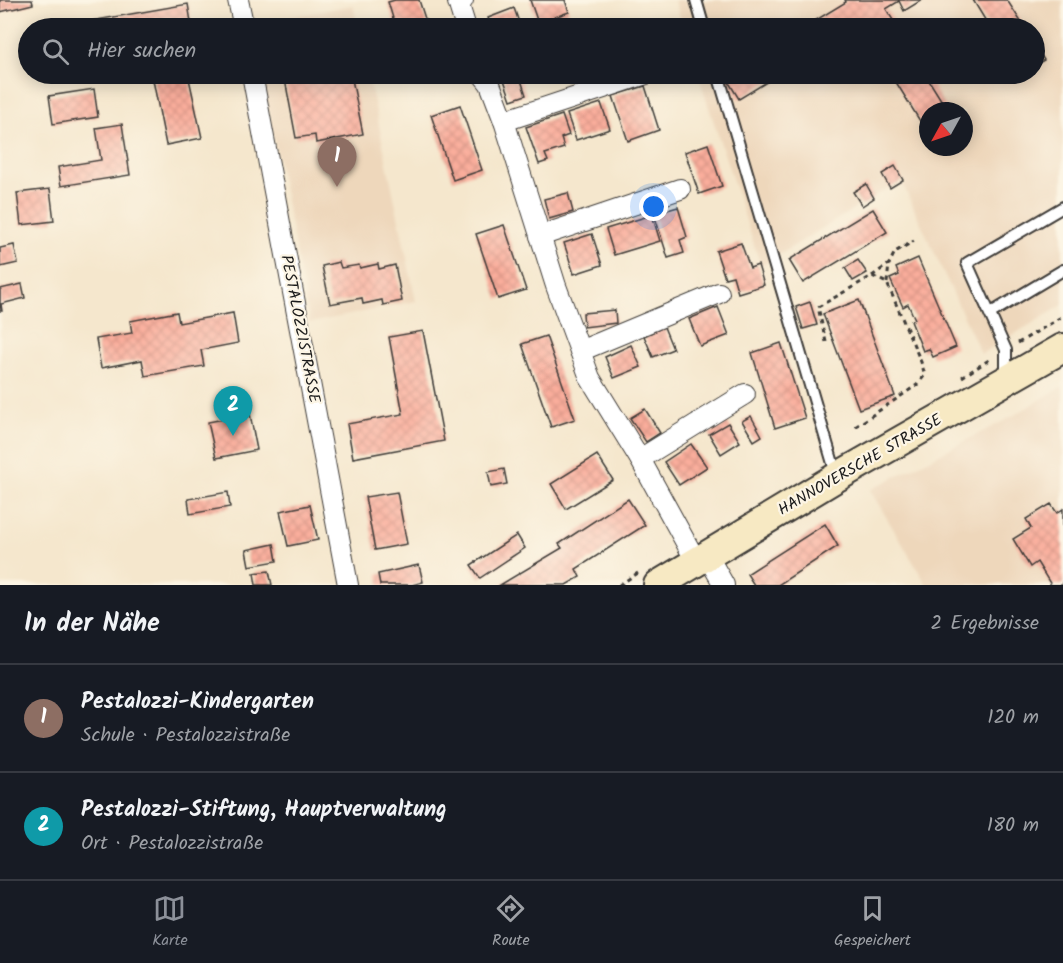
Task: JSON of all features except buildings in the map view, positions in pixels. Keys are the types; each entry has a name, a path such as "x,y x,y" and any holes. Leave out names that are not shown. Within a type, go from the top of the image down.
{"main road":[{"name":"HANNOVERSCHE STRASSE","path":"658,585 837,477 1063,348"}],"street":[{"path":"238,0 242,18"},
{"path":"463,0 458,2 463,18"},
{"name":"PESTALOZZISTRASSE","path":"254,84 348,585"},
{"path":"490,84 504,121 556,286 590,378 702,558 723,585"},
{"path":"504,121 615,84"},
{"path":"540,236 680,189"},
{"path":"580,351 719,293"},
{"path":"640,459 745,394"}],"lane":[{"path":"696,0 701,18"},
{"path":"721,84 837,477"},
{"path":"1006,381 1006,350 967,263 1063,207"},
{"path":"991,313 1063,270"}],"path":[{"path":"855,427 917,385 925,375 887,283 889,264 895,252 914,241"},
{"path":"826,342 818,307 889,264"},
{"path":"872,276 887,283"}],"shaded area":[{"path":"674,0 1063,0 1063,305 981,354 901,180 761,266 701,84 1045,84 1045,18 680,18"},
{"path":"353,5 356,18 287,18"},
{"path":"263,84 370,84 416,301 310,323"},
{"path":"1063,386 1063,585 927,585 870,490 1013,416"}],"place":[{"name":"Pestalozzi-Kindergarten","path":"337,187"},
{"name":"Pestalozzi-Stiftung, Hauptverwaltung","path":"233,436"}]}
